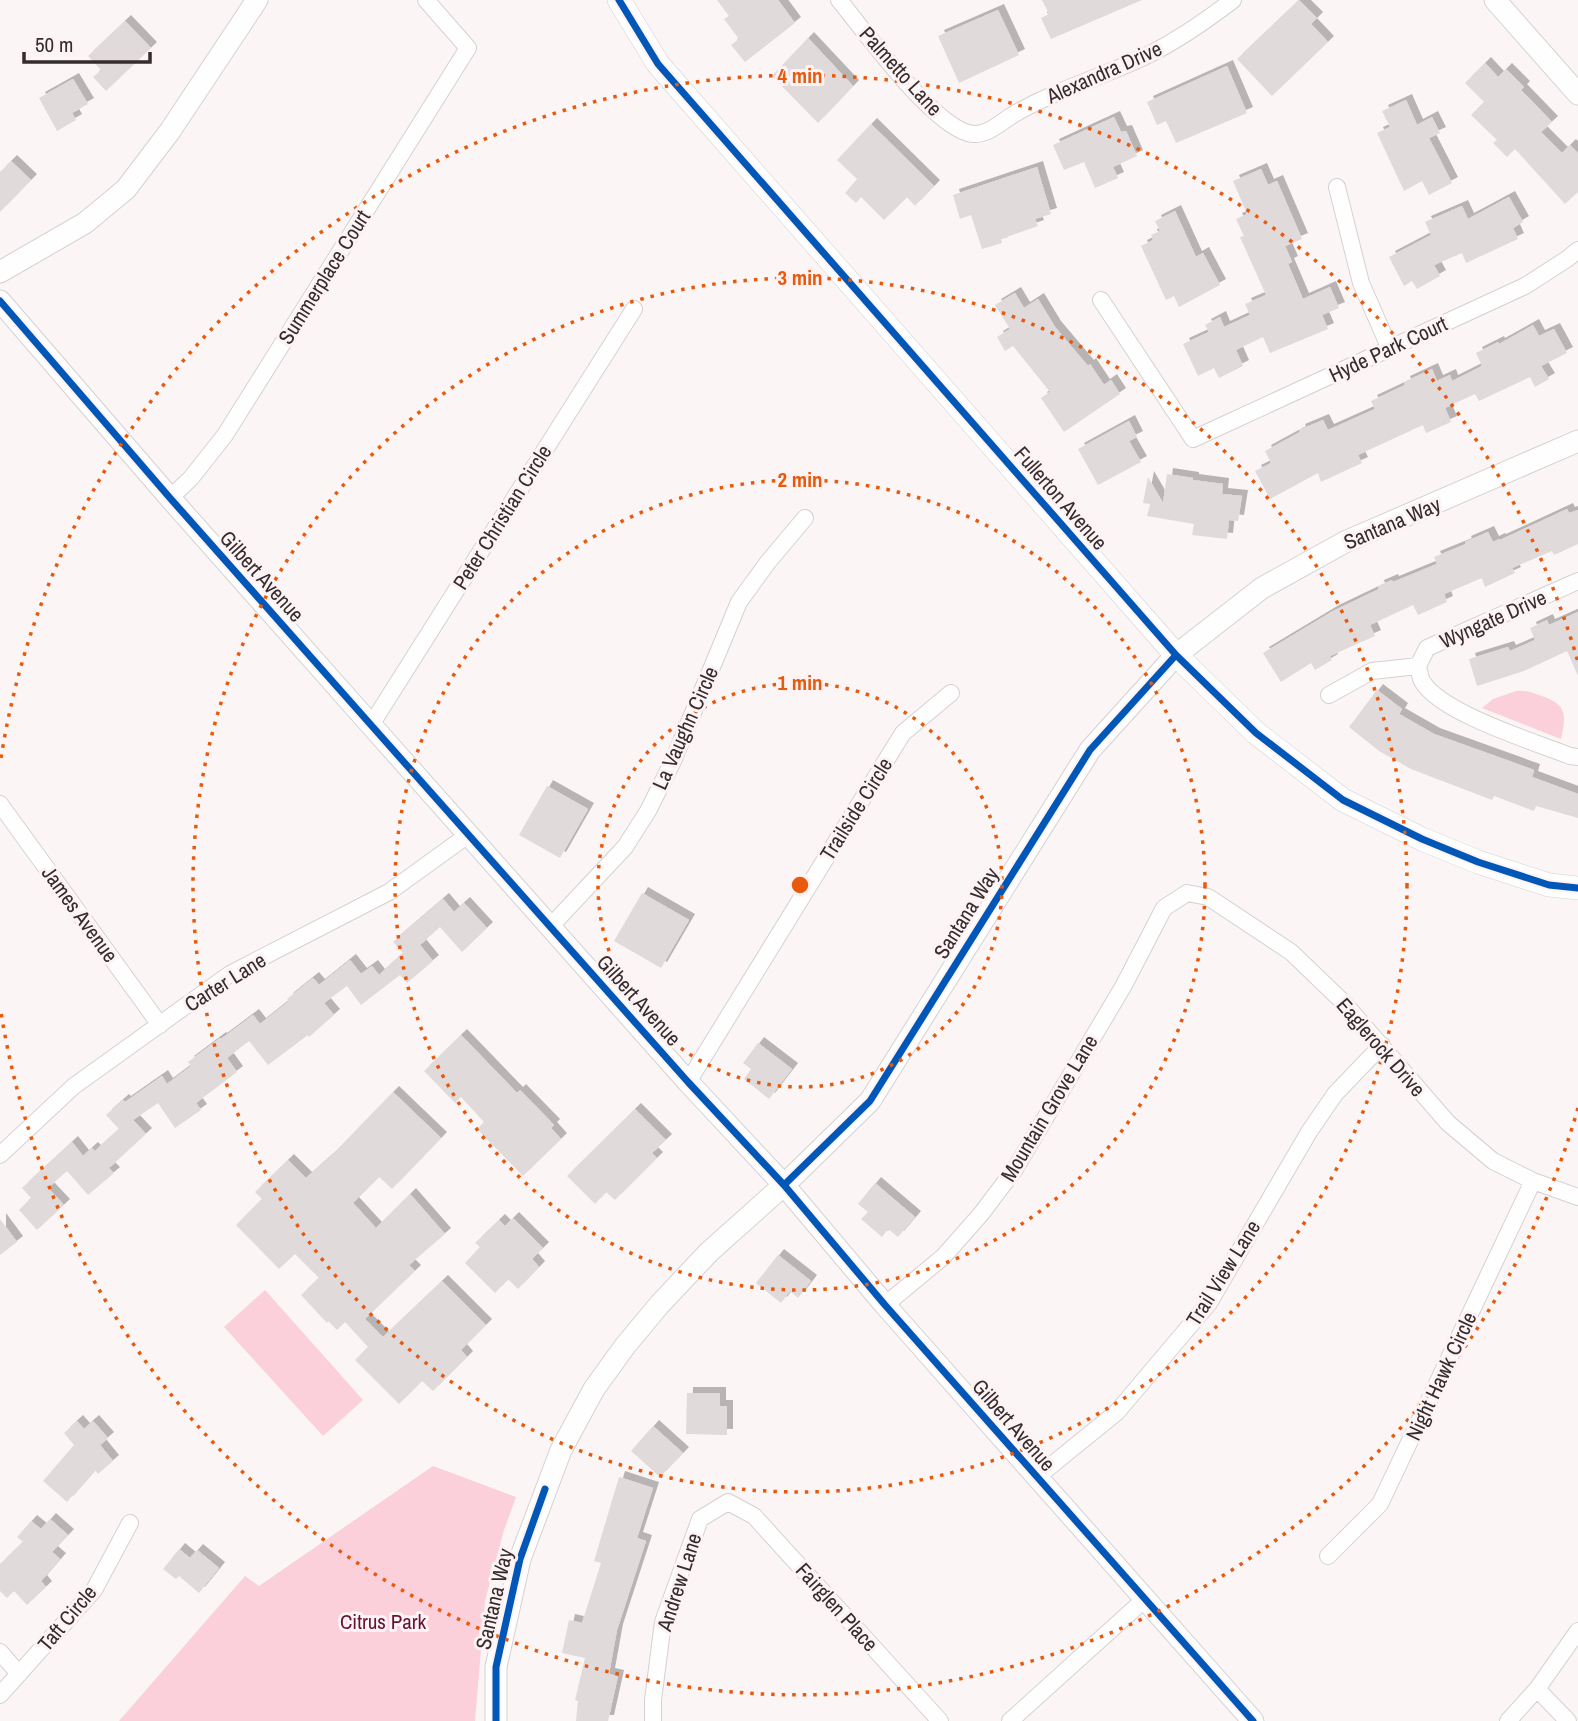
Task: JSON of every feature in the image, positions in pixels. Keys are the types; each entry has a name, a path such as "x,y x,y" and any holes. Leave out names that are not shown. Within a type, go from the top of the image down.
{"main road":[{"name":"Fullerton Avenue","path":"619,0 657,64 1176,655 1256,733 1343,800 1422,839 1478,862 1549,885 1578,888"}],"street":[{"path":"0,272 85,223 126,189 170,131 257,0"},
{"name":"Summerplace Court","path":"170,498 191,478 225,435 468,48 426,0"},
{"name":"Palmetto Lane","path":"839,0 930,109 951,126 970,134"},
{"name":"Alexandra Drive","path":"970,134 986,132 1040,101 1151,53 1202,24 1233,0"},
{"path":"1495,0 1578,94"},
{"path":"1337,187 1361,283 1390,349"},
{"name":"Hyde Park Court","path":"1101,300 1193,439 1525,286 1578,250"},
{"name":"Gilbert Avenue","path":"0,301 468,835 688,1083 784,1185 885,1305 1252,1721"},
{"name":"Peter Christian Circle","path":"371,725 634,309"},
{"name":"Santana Way","path":"496,1721 496,1667 520,1559 561,1450 600,1381 660,1304 709,1252 784,1185 870,1101 1090,750 1176,655 1262,588 1345,542 1578,441"},
{"name":"La Vaughn Circle","path":"550,927 625,847 648,811 673,761 739,602 805,518"},
{"name":"Wyngate Drive","path":"1418,666 1427,648 1578,581"},
{"path":"1329,695 1372,671 1418,666 1422,681 1432,693 1459,711 1578,757"},
{"name":"Trailside Circle","path":"688,1083 903,733 951,693"},
{"name":"James Avenue","path":"0,804 160,1025"},
{"name":"Carter Lane","path":"0,1156 74,1086 230,974 389,892 468,835"},
{"name":"Eaglerock Drive","path":"1187,893 1208,897 1291,952 1344,1003 1448,1123 1493,1161 1533,1181 1578,1197"},
{"name":"Mountain Grove Lane","path":"885,1305 943,1257 1015,1170 1129,976 1164,908 1187,893"},
{"name":"Trail View Lane","path":"1037,1477 1116,1412 1209,1303 1309,1132 1335,1094 1382,1045"},
{"name":"Night Hawk Circle","path":"1328,1556 1380,1504 1533,1181"},
{"name":"Andrew Lane","path":"653,1721 653,1700 663,1622 700,1519 729,1502"},
{"name":"Fairglen Place","path":"729,1502 754,1516 940,1721"},
{"name":"Taft Circle","path":"0,1695 94,1590 130,1523"},
{"path":"1010,1721 1145,1599"},
{"path":"1508,1721 1537,1689 1578,1631"},
{"path":"0,1652 19,1674"},
{"path":"1537,1689 1567,1721"}],"green space":[{"path":"1516,691 1548,698 1559,706 1564,716 1561,739 1482,708 1493,699"},
{"path":"265,1290 363,1400 323,1436 224,1327"},
{"name":"Citrus Park","path":"433,1466 516,1497 485,1601 475,1721 119,1721 245,1576 259,1586"}],"building":[{"path":"717,0 778,0 795,23 745,62 731,45 739,39 724,19 729,16"},
{"path":"1042,0 1142,0 1051,39 1041,18 1049,14"},
{"path":"1299,0 1317,18 1311,24 1328,42 1272,96 1237,59"},
{"path":"998,10 1019,55 959,83 938,36"},
{"path":"125,21 151,48 106,91 93,77 101,70 88,56"},
{"path":"808,38 853,86 818,123 772,76"},
{"path":"1485,63 1498,77 1506,69 1524,87 1521,90 1552,122 1541,132 1562,153 1570,145 1578,153 1578,192 1565,204 1515,149 1507,157 1493,143 1497,140 1471,115 1484,102 1465,83"},
{"path":"1227,66 1247,113 1176,143 1166,121 1157,125 1147,102"},
{"path":"73,79 88,104 72,113 76,120 57,131 39,98"},
{"path":"1406,100 1417,125 1432,117 1440,133 1429,138 1452,183 1429,195 1422,181 1404,191 1377,133 1390,127 1382,111"},
{"path":"1114,117 1121,132 1126,131 1137,156 1113,167 1118,178 1095,188 1084,162 1064,170 1053,145"},
{"path":"871,124 934,186 915,206 907,197 884,220 861,197 856,203 845,193 857,179 837,160"},
{"path":"11,161 31,180 0,212 0,172"},
{"path":"1037,167 1051,214 1035,219 1038,226 982,249 971,215 960,219 953,195"},
{"path":"1261,169 1268,185 1277,181 1302,239 1285,246 1292,262 1288,264 1303,299 1330,287 1339,308 1322,315 1328,329 1270,353 1263,337 1236,350 1243,366 1219,378 1214,368 1198,376 1183,344 1209,332 1205,325 1220,317 1224,327 1250,315 1245,304 1266,295 1240,237 1244,236 1236,219 1247,214 1233,181"},
{"path":"1509,197 1523,222 1513,228 1518,239 1466,263 1462,253 1434,265 1440,276 1417,289 1412,281 1404,286 1389,257 1431,235 1425,222 1462,206 1468,219"},
{"path":"1175,211 1196,257 1203,253 1220,285 1179,307 1174,296 1166,300 1141,246 1153,240 1151,235 1160,231 1155,221"},
{"path":"1015,293 1024,308 1038,299 1055,327 1088,366 1090,364 1104,385 1111,380 1120,394 1064,432 1041,398 1050,392 1013,346 1005,351 997,337 1010,329 995,305"},
{"path":"1533,325 1539,336 1554,329 1567,353 1541,366 1549,379 1535,387 1530,377 1479,401 1475,394 1445,408 1451,422 1426,433 1423,425 1358,455 1362,463 1321,482 1318,473 1270,499 1255,471 1271,463 1265,451 1300,432 1299,430 1323,420 1328,430 1375,409 1371,401 1432,369 1437,381 1450,375 1452,381 1482,366 1476,353"},
{"path":"1129,421 1137,437 1129,441 1141,462 1098,485 1078,449"},
{"path":"1167,474 1223,484 1222,494 1242,496 1238,521 1229,520 1227,539 1192,535 1194,524 1147,516 1150,504 1143,503 1148,477 1163,503"},
{"path":"1567,509 1569,513 1578,510 1578,544 1554,555 1552,551 1512,568 1515,573 1485,587 1482,578 1444,594 1447,602 1418,615 1413,605 1370,625 1375,636 1330,656 1332,660 1315,670 1311,663 1281,682 1263,653 1333,611 1379,589 1378,586 1437,564 1434,557 1466,544 1465,542 1488,532 1493,542 1500,540"},
{"path":"1578,612 1578,676 1567,651 1524,671 1477,686 1469,659 1508,647 1510,651 1535,640 1530,628 1547,620 1549,625"},
{"path":"1377,690 1402,709 1399,714 1434,734 1534,770 1532,777 1578,794 1578,818 1536,806 1534,811 1494,796 1492,800 1411,769 1379,751 1349,727"},
{"path":"547,786 588,809 560,858 519,835"},
{"path":"642,893 689,920 661,968 614,941"},
{"path":"443,899 454,912 464,903 487,928 462,952 440,927 420,945 433,961 407,983 400,975 361,1005 347,986 324,1003 334,1015 309,1037 308,1035 268,1065 249,1041 227,1058 237,1072 196,1103 201,1110 175,1128 158,1103 133,1120 146,1134 109,1168 114,1173 88,1195 67,1171 48,1188 64,1205 37,1230 19,1210 31,1198 22,1188 72,1142 83,1156 92,1148 95,1151 119,1129 106,1115 123,1100 125,1102 162,1076 167,1084 191,1066 188,1062 253,1015 260,1024 313,978 319,985 350,960 361,974 372,966 379,975 403,953 393,942"},
{"path":"461,1035 517,1093 520,1090 554,1125 551,1128 561,1139 523,1176 477,1129 484,1122 461,1097 455,1103 424,1071"},
{"path":"758,1043 792,1069 769,1099 744,1079 751,1069 743,1063"},
{"path":"393,1092 441,1138 392,1189 379,1177 353,1203 376,1228 410,1194 445,1234 409,1265 415,1271 365,1319 383,1337 442,1281 486,1325 461,1350 467,1357 433,1391 422,1381 399,1404 355,1360 368,1347 345,1322 337,1330 328,1321 327,1323 301,1295 319,1278 295,1254 279,1269 236,1225 262,1199 255,1192 288,1160 306,1178"},
{"path":"635,1109 666,1140 652,1153 657,1158 615,1200 606,1192 595,1204 567,1176"},
{"path":"875,1183 915,1217 898,1237 888,1229 882,1237 861,1219 868,1212 858,1204"},
{"path":"513,1218 543,1248 532,1259 539,1267 518,1289 508,1279 495,1293 465,1263 480,1247 475,1243 499,1220 505,1226"},
{"path":"0,1219 17,1242 0,1255"},
{"path":"778,1255 811,1281 798,1298 790,1291 781,1303 756,1283"},
{"path":"687,1393 720,1393 720,1406 727,1406 727,1435 686,1434"},
{"path":"77,1421 84,1429 93,1421 108,1438 100,1445 113,1461 98,1474 95,1470 67,1502 43,1481 74,1445 64,1433"},
{"path":"653,1426 683,1453 660,1477 631,1451"},
{"path":"619,1477 653,1488 637,1538 646,1541 617,1630 609,1674 618,1676 608,1721 576,1721 578,1701 575,1700 585,1658 562,1653 569,1620 582,1623 601,1563 594,1561"},
{"path":"50,1519 68,1535 52,1552 60,1559 41,1581 46,1587 27,1605 14,1591 7,1598 0,1591 0,1564 23,1542 17,1537 31,1521 41,1529"},
{"path":"179,1549 190,1558 197,1550 219,1568 199,1593 179,1576 176,1579 163,1569"}],"cycle path":[{"path":"619,0 658,64 1176,655 1256,733 1343,800 1422,839 1478,862 1549,885 1578,888"},
{"path":"0,301 371,725 688,1082 784,1185 885,1305 1253,1721"},
{"path":"784,1185 870,1101 1090,750 1176,655"},
{"path":"496,1721 496,1667 520,1559 545,1489"}]}
